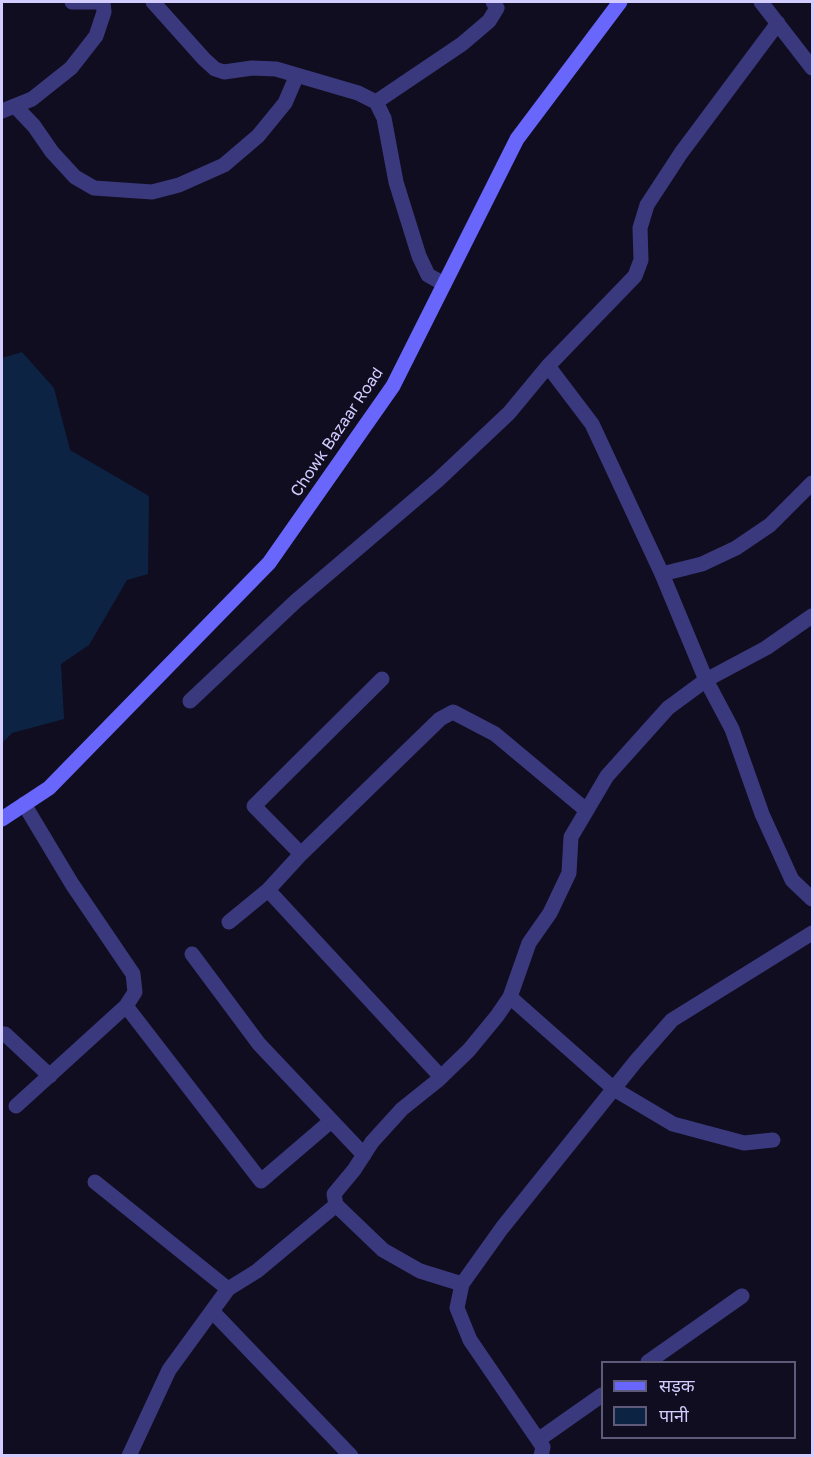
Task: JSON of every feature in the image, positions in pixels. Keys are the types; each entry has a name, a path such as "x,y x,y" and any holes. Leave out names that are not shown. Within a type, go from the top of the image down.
{"main road":[{"name":"Chowk Bazaar Road","path":"2,819 49,788 269,563 393,386 516,139 620,2"}],"street":[{"path":"72,2 96,2"},
{"path":"8,109 32,99 71,68 96,36 104,12 103,2"},
{"path":"153,2 215,69 224,72 252,68 276,69 358,93 376,102 384,118 396,182 419,256 428,275 444,284"},
{"path":"376,102 462,44 489,21 496,8 493,2"},
{"path":"761,2 813,68"},
{"path":"190,701 296,600 438,480 509,414 548,366 635,276 641,260 640,228 647,205 681,153 778,23"},
{"path":"8,109 34,126 52,152 75,177 94,188 152,192 179,185 224,165 258,136 285,103 297,75"},
{"path":"548,366 592,424 662,574 706,680 732,729 762,814 792,880 813,899"},
{"path":"662,574 702,564 736,548 771,525 813,483"},
{"path":"462,1284 420,1271 383,1250 336,1205 334,1194 354,1170 372,1142 402,1109 469,1050 510,997 529,943 550,913 568,873 571,837 607,776 668,708 706,680 766,648 813,616"},
{"path":"301,854 254,806 382,679"},
{"path":"229,922 268,890 301,854 440,719 453,712 495,734 586,810"},
{"path":"16,1106 126,1006 135,992 133,974 72,884 24,804"},
{"path":"268,890 441,1077"},
{"path":"601,1397 540,1448 470,1340 457,1308 462,1284 502,1228 672,1020 813,933"},
{"path":"192,954 259,1044 364,1155"},
{"path":"510,997 614,1089 673,1124 744,1143 773,1140"},
{"path":"126,1006 261,1181 331,1120"},
{"path":"2,1034 5,1034 50,1076"},
{"path":"94,1182 228,1289"},
{"path":"129,1455 169,1370 228,1289 257,1271 336,1205"},
{"path":"649,1361 742,1296"},
{"path":"212,1311 351,1455"}],"water":[{"path":"22,352 54,388 70,450 149,496 148,574 127,580 89,645 61,664 64,719 12,733 2,743 2,358"}]}
